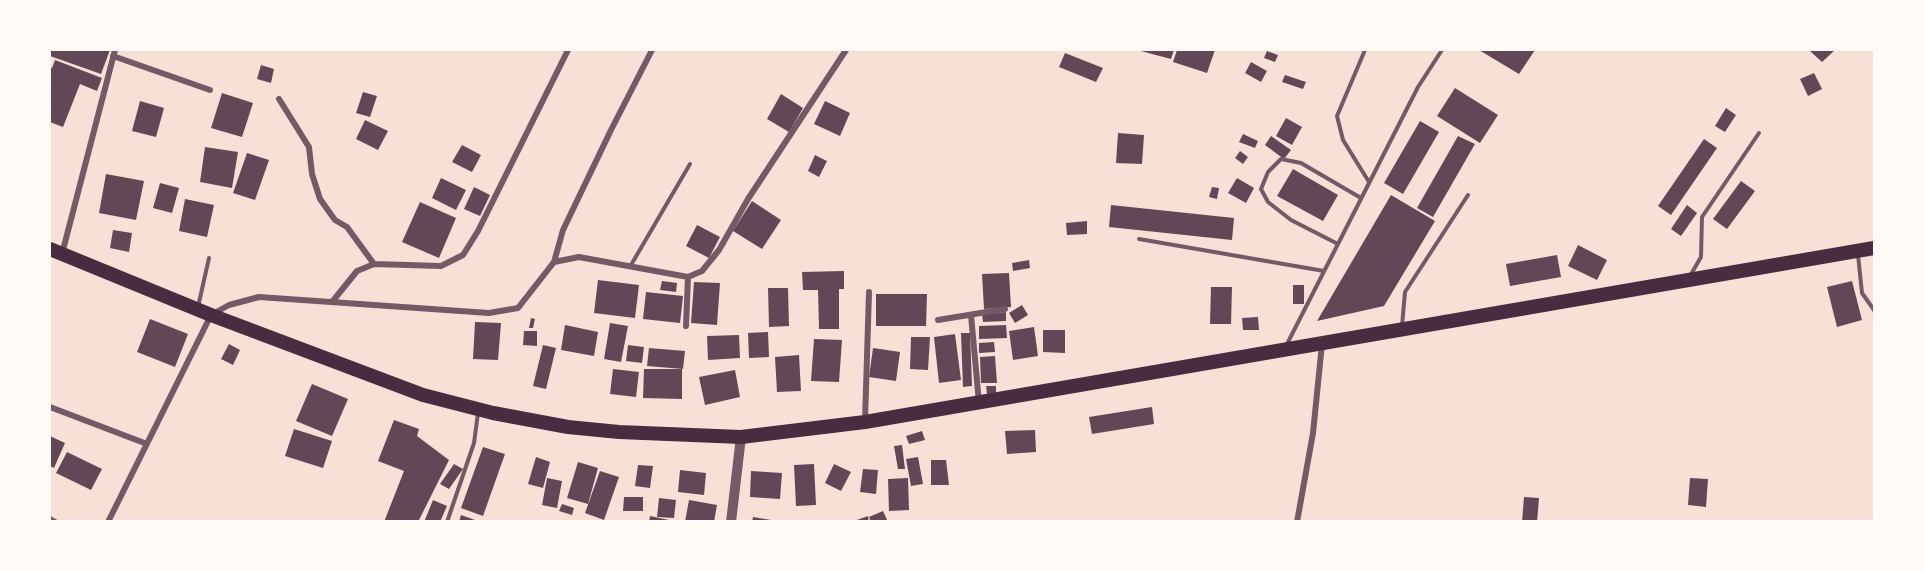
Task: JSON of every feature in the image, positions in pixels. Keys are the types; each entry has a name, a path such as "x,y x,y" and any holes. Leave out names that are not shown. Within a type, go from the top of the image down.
{"highway":[{"path":"56,252 211,315 423,395 478,409 568,427 619,432 741,437 865,422 1875,248"}],"street":[{"path":"332,302 357,271 374,264 441,266 463,255 478,231 568,50"},
{"path":"108,522 211,315 229,305 258,297 489,313 518,308 554,262 563,230 652,50"},
{"path":"554,262 579,257 688,277 702,271 719,250 748,199 846,50"},
{"path":"56,252 114,53 210,90"},
{"path":"279,99 309,147 312,174 320,199 335,220 347,227 374,264"},
{"path":"686,326 688,277"},
{"path":"865,422 869,292"},
{"path":"938,320 1005,309"},
{"path":"971,315 979,403"},
{"path":"1298,522 1313,433 1322,344"},
{"path":"50,407 147,444"},
{"path":"731,522 741,437"},
{"path":"50,519 56,522"}],"lane":[{"path":"1365,50 1337,116 1343,140 1370,182"},
{"path":"1283,351 1418,87 1442,50"},
{"path":"1688,281 1701,258 1702,217 1759,133"},
{"path":"1338,244 1291,220 1268,202 1261,189 1268,172 1281,159 1301,163 1361,198"},
{"path":"631,265 690,164"},
{"path":"1401,331 1405,292 1468,195"},
{"path":"1139,239 1324,271"},
{"path":"1857,251 1862,293 1875,310"},
{"path":"197,309 208,258"},
{"path":"447,522 474,444 478,409"}],"building":[{"path":"50,50 110,50 101,74 50,56"},
{"path":"1137,50 1174,50 1171,59"},
{"path":"1177,50 1215,50 1207,73 1173,62"},
{"path":"1479,50 1535,50 1519,74"},
{"path":"1835,50 1822,62 1810,51"},
{"path":"1267,51 1278,55 1275,62 1264,58"},
{"path":"1065,53 1103,68 1096,82 1059,67"},
{"path":"55,60 102,78 97,91 80,84 63,127 50,122 50,67 52,68"},
{"path":"1251,62 1267,71 1261,82 1245,73"},
{"path":"261,65 274,69 271,83 257,79"},
{"path":"1814,73 1822,89 1808,96 1800,79"},
{"path":"1285,75 1306,82 1303,89 1282,82"},
{"path":"1455,88 1498,115 1480,143 1437,116"},
{"path":"363,92 377,96 370,117 356,113"},
{"path":"222,93 253,103 242,137 211,128"},
{"path":"781,94 803,108 789,132 767,119"},
{"path":"140,101 164,108 156,137 132,131"},
{"path":"825,101 850,113 840,136 814,124"},
{"path":"1726,108 1736,115 1725,132 1715,126"},
{"path":"1286,118 1302,127 1292,145 1276,136"},
{"path":"365,120 388,131 378,150 356,139"},
{"path":"1420,121 1439,132 1403,194 1384,183"},
{"path":"1118,133 1144,135 1142,164 1116,163"},
{"path":"1243,134 1258,141 1255,148 1239,142"},
{"path":"1271,136 1291,150 1284,159 1265,145"},
{"path":"1458,136 1475,144 1433,217 1417,208"},
{"path":"1704,139 1717,148 1671,215 1658,206"},
{"path":"462,145 481,155 472,172 452,162"},
{"path":"205,147 238,152 232,188 200,182"},
{"path":"1240,151 1248,157 1243,164 1235,158"},
{"path":"247,153 269,160 255,200 233,193"},
{"path":"815,155 827,161 819,177 808,171"},
{"path":"1293,169 1338,195 1323,221 1277,196"},
{"path":"106,174 144,181 136,220 99,213"},
{"path":"441,178 466,190 456,210 432,198"},
{"path":"1237,178 1254,188 1246,203 1228,193"},
{"path":"1741,181 1755,191 1727,229 1713,219"},
{"path":"160,183 179,188 172,213 153,208"},
{"path":"474,187 490,195 480,216 464,209"},
{"path":"1212,187 1219,188 1217,199 1209,197"},
{"path":"1391,195 1435,221 1384,306 1317,321"},
{"path":"185,199 214,205 207,237 179,231"},
{"path":"752,201 781,220 762,249 733,231"},
{"path":"420,202 456,218 439,258 402,242"},
{"path":"1111,205 1234,218 1232,240 1109,227"},
{"path":"1687,205 1697,213 1681,236 1671,229"},
{"path":"1087,221 1087,234 1067,235 1066,223"},
{"path":"697,225 720,237 709,258 686,246"},
{"path":"113,230 132,233 129,252 110,248"},
{"path":"1578,245 1607,260 1597,280 1568,266"},
{"path":"1557,255 1561,277 1510,286 1506,264"},
{"path":"1029,260 1030,268 1013,271 1012,263"},
{"path":"844,271 844,289 839,289 839,329 819,329 818,290 803,290 802,272"},
{"path":"1009,273 1011,307 984,309 982,274"},
{"path":"598,280 639,285 635,318 594,313"},
{"path":"662,281 677,283 676,292 660,290"},
{"path":"1852,281 1862,320 1837,327 1827,287"},
{"path":"694,282 720,283 717,325 691,323"},
{"path":"1293,285 1304,285 1304,304 1293,304"},
{"path":"1211,287 1232,287 1231,324 1210,324"},
{"path":"768,288 788,288 789,326 769,327"},
{"path":"646,292 683,296 680,323 643,319"},
{"path":"876,294 927,294 926,326 876,326"},
{"path":"1022,305 1028,315 1015,323 1009,313"},
{"path":"1006,312 1006,321 983,322 982,314"},
{"path":"1258,317 1259,330 1243,330 1242,318"},
{"path":"531,318 535,319 533,328 529,328"},
{"path":"150,319 188,334 175,367 137,352"},
{"path":"475,322 501,323 498,360 473,359"},
{"path":"610,323 628,326 621,362 604,359"},
{"path":"565,325 598,332 594,356 561,350"},
{"path":"1006,325 1007,338 979,339 979,326"},
{"path":"1034,327 1038,356 1013,360 1009,331"},
{"path":"1043,330 1065,330 1065,353 1043,352"},
{"path":"524,331 537,331 537,346 523,345"},
{"path":"768,332 769,357 749,358 748,333"},
{"path":"961,333 970,333 972,386 963,387"},
{"path":"955,334 961,380 939,383 934,337"},
{"path":"739,335 740,358 708,360 707,336"},
{"path":"911,337 930,337 928,370 910,369"},
{"path":"814,339 842,340 839,382 811,381"},
{"path":"994,342 995,352 979,353 979,343"},
{"path":"229,344 240,350 233,365 221,359"},
{"path":"543,345 556,348 546,389 533,386"},
{"path":"628,345 644,347 642,363 626,361"},
{"path":"649,348 685,351 683,369 647,366"},
{"path":"873,348 900,352 896,381 869,377"},
{"path":"799,355 801,391 777,392 775,357"},
{"path":"995,356 997,383 981,383 980,357"},
{"path":"613,369 639,372 636,397 610,394"},
{"path":"644,369 682,369 682,399 643,398"},
{"path":"735,370 740,397 705,405 699,377"},
{"path":"312,384 348,399 332,436 296,421"},
{"path":"986,386 996,386 996,393 987,394"},
{"path":"1152,407 1154,424 1092,434 1089,417"},
{"path":"394,420 419,429 417,436 449,460 418,522 384,522 404,471 378,461"},
{"path":"294,429 332,441 323,468 285,456"},
{"path":"1035,430 1036,452 1007,454 1005,431"},
{"path":"922,431 925,440 909,444 906,436"},
{"path":"50,436 65,443 54,468 50,466"},
{"path":"902,445 905,469 898,469 894,446"},
{"path":"483,447 505,454 483,516 461,508"},
{"path":"67,452 102,469 91,490 56,473"},
{"path":"536,457 550,462 543,488 528,484"},
{"path":"918,457 923,484 911,486 906,459"},
{"path":"931,460 946,460 949,485 931,485"},
{"path":"578,462 598,468 588,504 567,498"},
{"path":"454,464 463,469 449,489 440,484"},
{"path":"814,464 816,505 796,506 794,465"},
{"path":"834,464 851,472 841,491 825,483"},
{"path":"638,465 653,466 650,488 635,486"},
{"path":"863,469 878,470 876,494 860,492"},
{"path":"680,470 706,473 704,495 678,492"},
{"path":"600,471 619,477 604,520 585,513"},
{"path":"751,471 782,473 780,499 750,497"},
{"path":"547,478 562,481 557,508 542,505"},
{"path":"908,478 909,510 889,511 888,479"},
{"path":"1690,478 1708,479 1706,507 1688,505"},
{"path":"624,497 643,497 643,511 623,511"},
{"path":"1524,497 1539,498 1537,522 1522,522"},
{"path":"659,498 676,500 674,518 657,517"},
{"path":"433,500 447,506 440,522 424,522"},
{"path":"689,500 717,505 714,522 685,522"},
{"path":"562,504 574,508 572,515 559,511"},
{"path":"883,511 888,522 871,522 869,517"},
{"path":"461,515 475,520 475,522 459,522"},
{"path":"650,516 669,520 669,522 649,522"},
{"path":"868,516 869,522 854,522 854,521"},
{"path":"753,517 771,520 771,522 752,522"}]}
